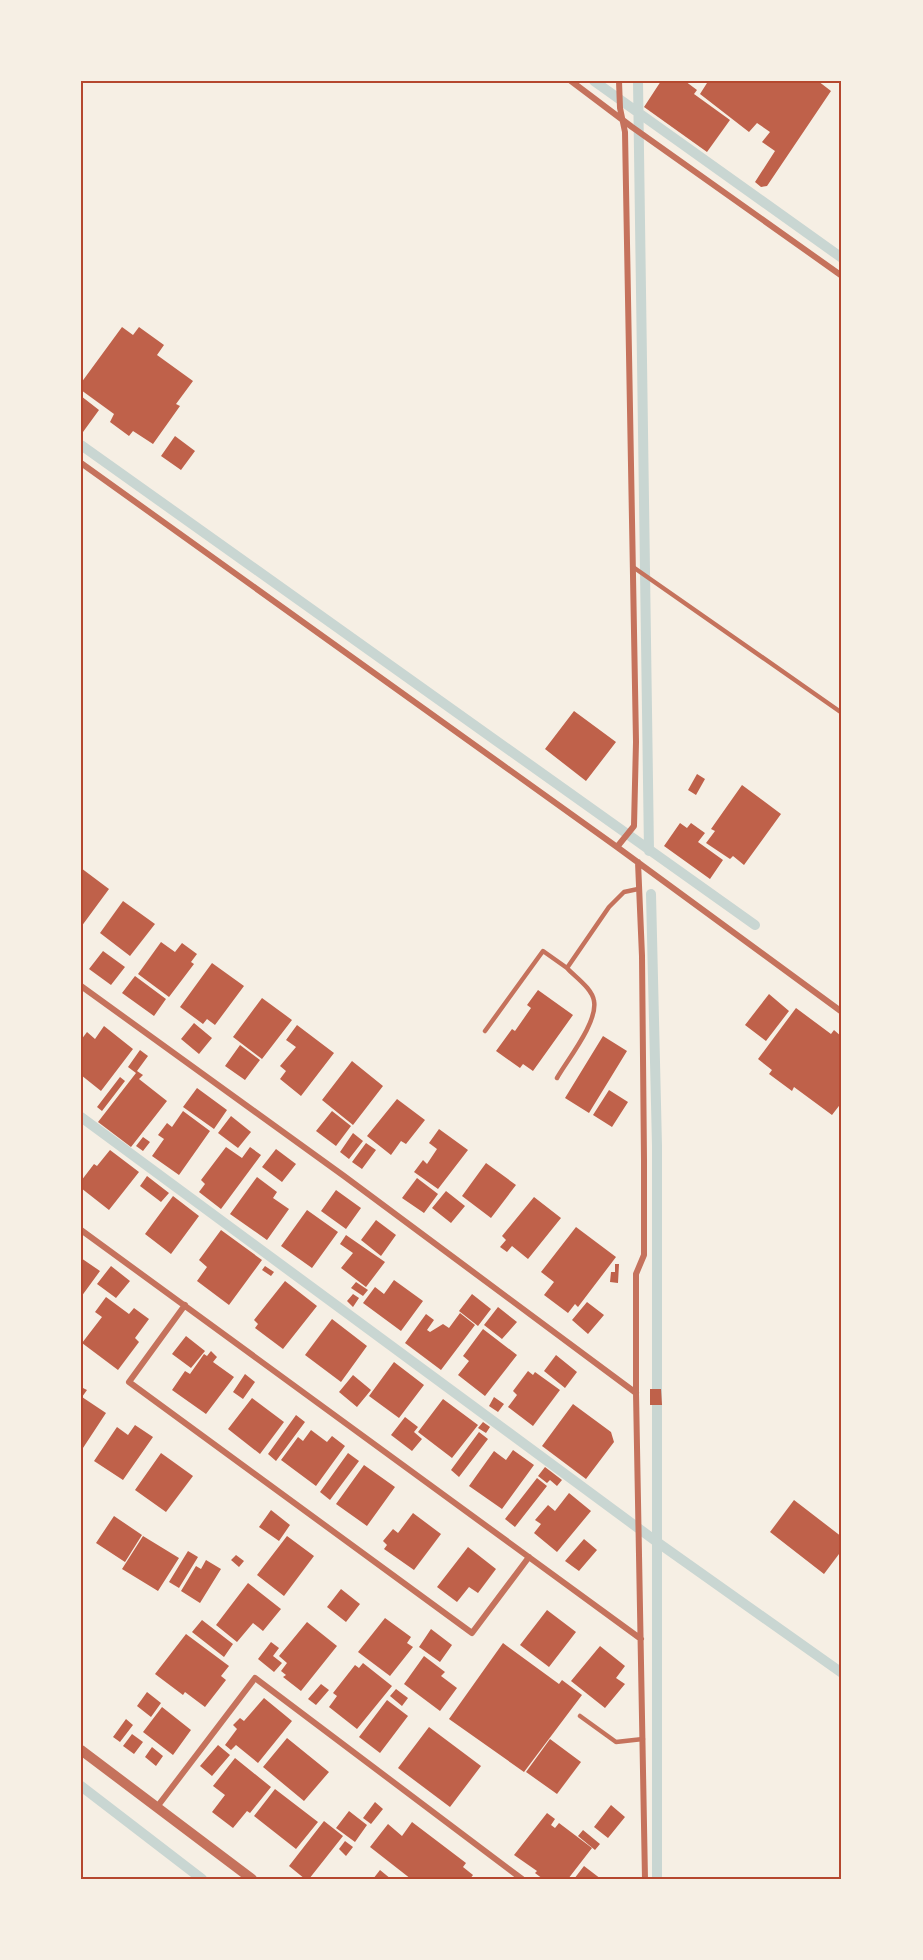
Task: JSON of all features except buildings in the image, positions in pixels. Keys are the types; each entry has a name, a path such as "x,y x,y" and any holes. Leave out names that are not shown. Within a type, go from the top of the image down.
{"street":[{"path":"571,81 842,276"},
{"path":"617,847 634,826 636,742 625,144 619,81"},
{"path":"81,463 638,861 842,1012"},
{"path":"638,861 642,956 644,1255 636,1274 636,1393 645,1879"},
{"path":"81,986 344,1176 636,1393"},
{"path":"81,1230 641,1639"},
{"path":"185,1305 129,1382 472,1633 529,1557"},
{"path":"157,1807 255,1678 522,1879"},
{"path":"81,1750 252,1879"}],"lane":[{"path":"633,567 842,713"},
{"path":"567,968 609,907 624,892 638,889"},
{"path":"485,1031 543,951 567,968 589,991 594,1000 593,1018 557,1077"},
{"path":"580,1716 616,1742 643,1739"}],"waterway":[{"path":"594,81 842,258"},
{"path":"638,81 649,851"},
{"path":"81,445 755,925"},
{"path":"651,894 657,1146 657,1879"},
{"path":"81,1117 657,1542 842,1673"},
{"path":"81,1786 202,1879"}]}
